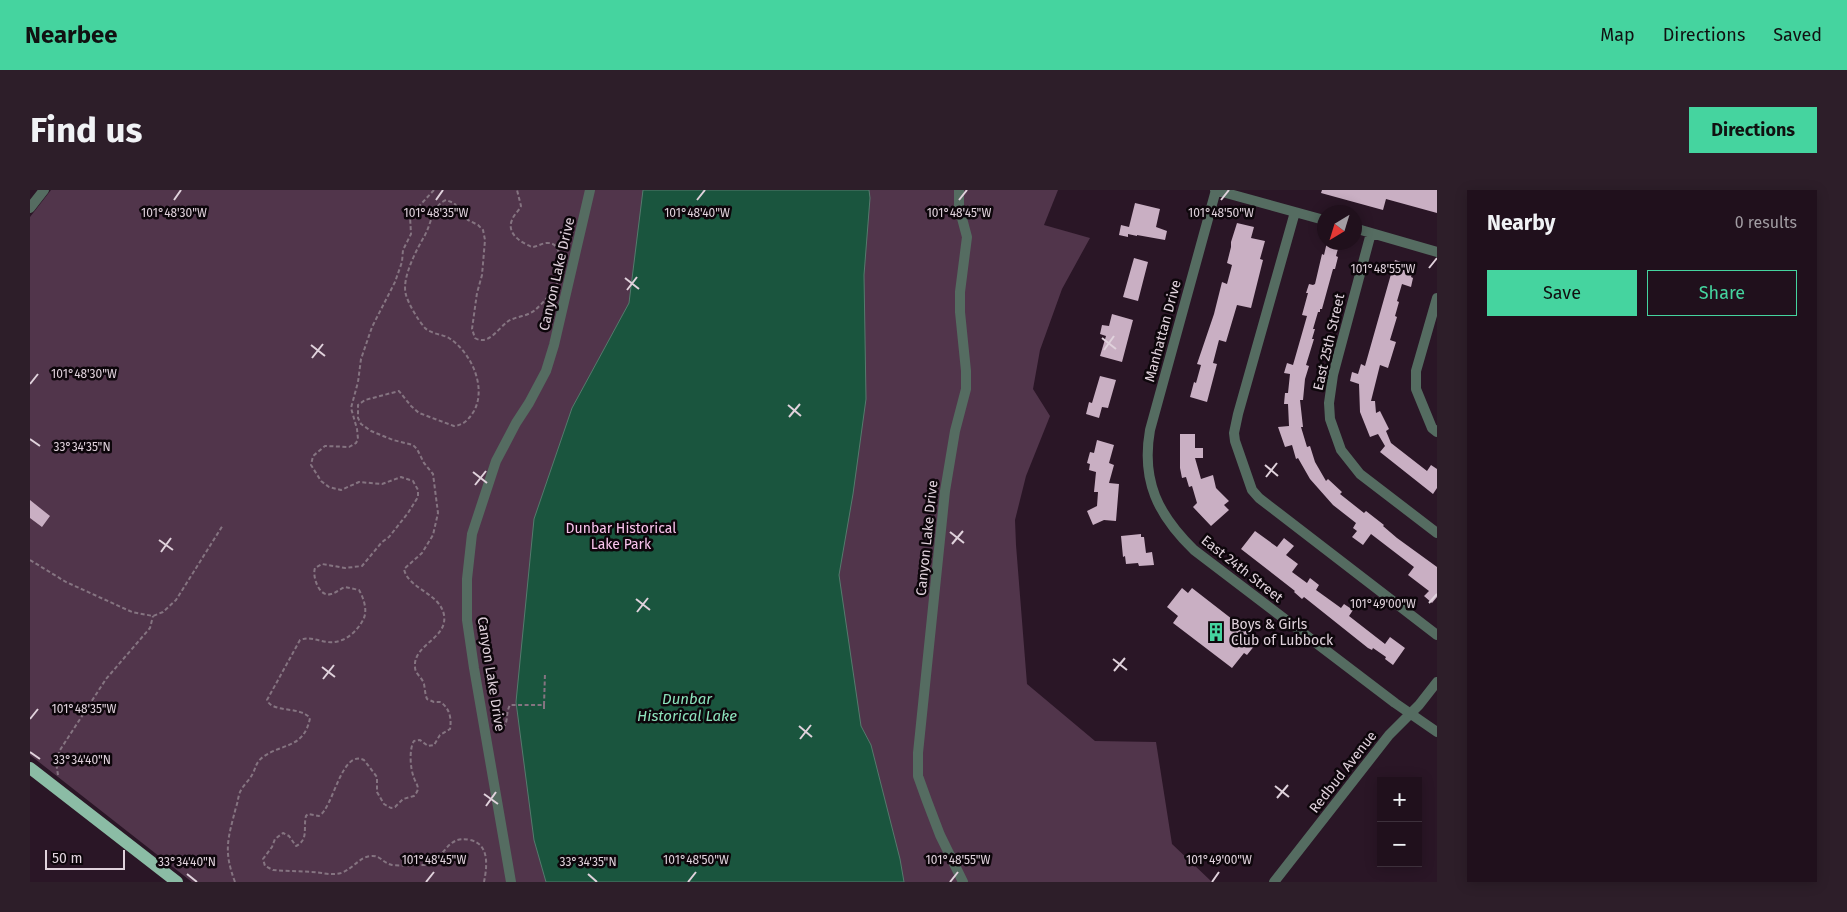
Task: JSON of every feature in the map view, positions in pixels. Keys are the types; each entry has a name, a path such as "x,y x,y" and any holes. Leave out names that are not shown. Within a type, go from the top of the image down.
{"main road":[{"path":"30,768 177,882"}],"street":[{"path":"30,208 44,190"},
{"name":"Canyon Lake Drive","path":"511,882 467,620 467,579 472,534 496,461 546,371 554,345 590,190"},
{"name":"Canyon Lake Drive","path":"959,190 959,207 967,237 960,292 966,389 955,431 945,491 918,752 918,776 940,835 963,882"},
{"path":"1219,190 1317,218"},
{"name":"Manhattan Drive","path":"1150,480 1147,464 1150,430 1219,190"},
{"path":"1295,212 1238,414 1234,433 1235,441 1252,490 1259,498 1437,635"},
{"path":"1362,230 1437,252"},
{"name":"East 25th Street","path":"1371,233 1333,375 1329,403 1330,419 1341,450 1360,474 1437,533"},
{"path":"1437,298 1416,372 1416,389 1432,428 1437,432"},
{"name":"East 24th Street","path":"1150,480 1154,497 1163,513 1172,527 1194,550 1395,703 1437,732"},
{"name":"Redbud Avenue","path":"1274,882 1389,735 1437,682"}],"path":[{"path":"236,882 228,865 228,850 230,831 239,793 253,774 258,762 264,756 296,743 306,731 310,718 308,715 286,708 274,708 267,703 267,700 300,640 310,638 326,642 347,638 358,629 365,616 364,602 359,590 346,587 330,595 326,594 319,589 315,580 313,573 315,568 322,564 345,568 362,566 382,542 389,537 418,497 416,485 412,481 400,477 382,484 359,482 341,490 336,490 321,481 310,461 325,446 349,447 356,444 358,439 357,429 351,408 358,382 361,359 372,327 395,282 402,262 403,250 411,234 410,216 434,190"},
{"path":"484,882 486,868 484,852 479,844 469,839 450,844 437,859 429,864 393,865 381,858 372,856 361,859 351,868 334,875 273,870 265,866 263,859 280,834 286,834 296,846 302,843 305,836 306,816 311,814 319,816 326,810 333,789 340,779 344,768 351,761 360,758 369,764 377,777 378,796 384,804 391,808 395,807 403,799 414,796 418,786 414,778 410,754 412,743 420,740 428,746 434,745 440,735 450,729 448,708 440,702 434,702 427,698 423,681 414,665 421,651 441,631 444,614 438,603 413,582 404,569 422,553 433,535 438,513 433,474 424,464 413,445 393,440 371,431 361,424 358,418 358,406 365,400 399,390 419,413 454,426 460,426 470,418 479,396 470,360 456,343 426,328 408,301 405,285 417,249 429,228 434,211 441,202 446,200 454,204 468,220 483,230 485,240 482,274 477,293 472,329 475,338 477,340 486,340 507,322 530,314 535,310 554,288 557,282 560,263 556,246 548,243 532,247 518,240 513,233 511,220 521,206 518,190"},
{"path":"30,560 66,582 132,612 153,616 163,612 176,600 223,525"},
{"path":"63,794 56,762 60,750 106,680 150,628 153,616"},
{"path":"544,710 545,673"},
{"path":"485,728 504,725 507,721 510,705 544,705"}],"green space":[{"name":"Dunbar Historical Lake Park","path":"51,190 1058,190 1044,225 1090,238 1062,289 1040,350 1033,389 1050,416 1026,476 1015,520 1027,684 1095,741 1156,742 1172,844 1212,882 192,882 30,755 30,217"}],"water":[{"name":"Dunbar Historical Lake","path":"643,190 869,190 864,275 866,399 853,494 839,575 861,726 871,745 904,882 546,882 534,840 516,702 534,519 572,408 629,303"}],"building":[{"path":"1322,190 1437,190 1437,213 1386,199 1383,210 1321,193"},
{"path":"1135,203 1160,209 1156,227 1167,231 1165,240 1128,234 1128,237 1119,235 1121,225 1129,227"},
{"path":"1237,223 1254,227 1251,238 1265,241 1260,259 1263,260 1251,308 1237,305 1226,342 1219,340 1213,363 1217,364 1207,402 1190,397 1201,365 1197,364 1214,314 1222,282 1227,284 1232,265 1227,263"},
{"path":"1325,250 1338,250 1335,269 1333,269 1322,309 1318,312 1313,329 1315,329 1312,339 1314,339 1306,365 1309,366 1305,379 1303,400 1300,400 1303,427 1301,427 1307,447 1310,446 1315,462 1326,481 1328,479 1342,492 1340,494 1364,513 1366,511 1397,538 1437,567 1437,597 1432,603 1424,596 1429,591 1408,575 1414,567 1371,534 1363,545 1352,537 1357,531 1353,528 1356,523 1333,505 1310,479 1298,458 1296,459 1292,445 1285,447 1278,427 1289,426 1288,404 1284,404 1285,393 1288,393 1290,374 1284,373 1287,363 1293,365 1307,316 1302,315 1308,293 1306,293 1309,284 1315,284 1322,254 1324,255"},
{"path":"1134,258 1148,262 1138,301 1123,297"},
{"path":"1395,260 1414,266 1411,277 1413,278 1411,287 1402,284 1397,301 1399,302 1395,316 1397,317 1390,340 1396,342 1388,368 1380,365 1371,401 1375,401 1376,413 1380,411 1389,429 1386,431 1391,443 1427,471 1431,465 1437,469 1437,488 1433,494 1380,452 1385,446 1378,434 1370,437 1360,412 1359,384 1350,381 1352,372 1358,374 1361,364 1365,366"},
{"path":"1112,314 1133,320 1122,362 1100,356 1106,336 1100,334 1102,325 1109,326"},
{"path":"1100,376 1116,380 1108,408 1102,407 1099,418 1086,414 1089,402 1092,403"},
{"path":"1180,434 1195,434 1195,448 1203,448 1203,458 1195,458 1201,479 1213,475 1216,488 1229,501 1224,505 1229,510 1211,526 1193,507 1197,503 1192,486 1189,487 1186,477 1182,478 1180,468"},
{"path":"1097,440 1114,445 1109,463 1114,465 1109,483 1119,484 1116,521 1104,520 1093,525 1087,511 1097,506 1098,492 1094,492 1096,472 1089,470 1090,464 1087,463 1090,452 1094,453"},
{"path":"30,500 50,516 42,527 30,518"},
{"path":"1255,531 1277,547 1284,538 1294,546 1286,555 1298,564 1292,572 1307,583 1310,578 1319,585 1316,590 1341,608 1344,604 1353,610 1349,616 1385,644 1390,637 1405,648 1393,665 1385,659 1386,657 1373,648 1372,650 1368,648 1304,597 1302,599 1295,591 1241,549"},
{"path":"1141,534 1141,537 1144,537 1146,553 1152,552 1154,565 1139,566 1138,563 1126,564 1125,556 1123,557 1121,536"},
{"name":"Boys & Girls Club of Lubbock","path":"1182,588 1188,593 1192,588 1259,640 1247,655 1244,653 1232,668 1173,623 1178,616 1167,607"}],"place":[{"name":"Boys & Girls Club of Lubbock","path":"1216,632"}]}
